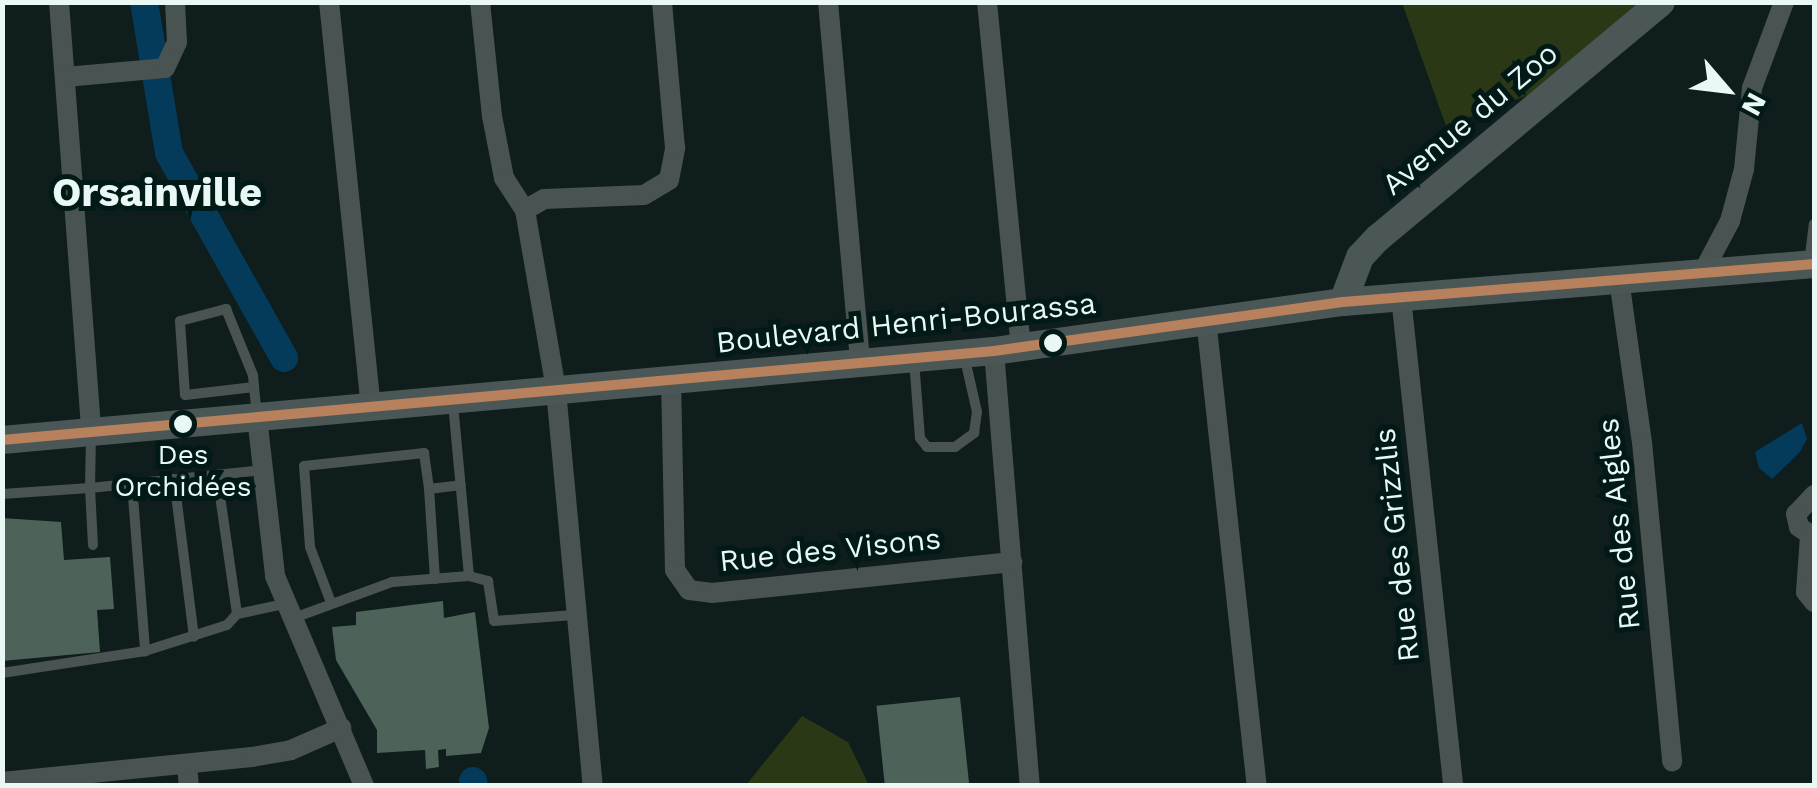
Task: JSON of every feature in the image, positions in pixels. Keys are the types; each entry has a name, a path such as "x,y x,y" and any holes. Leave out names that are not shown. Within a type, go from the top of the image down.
{"main road":[{"name":"Avenue du Zoo","path":"1343,302 1360,258 1378,238 1662,2"},
{"name":"Boulevard Henri-Bourassa","path":"2,440 1008,350 1343,302 1812,264"}],"street":[{"path":"59,2 91,432"},
{"path":"66,77 158,70 177,42 176,2"},
{"path":"329,2 372,407"},
{"path":"480,2 504,178 525,210 556,390 574,615 593,786"},
{"path":"525,210 544,200 644,194 669,180 676,148 662,2"},
{"path":"828,2 860,363"},
{"path":"987,2 1008,350 1012,562 1030,786"},
{"path":"1703,272 1730,221 1744,169 1752,88 1784,2"},
{"name":"Rue des Aigles","path":"1619,279 1642,442 1672,762"},
{"name":"Rue des Grizzlis","path":"1402,298 1453,786"},
{"path":"1206,320 1256,786"},
{"name":"Rue des Visons","path":"671,380 675,570 690,590 712,593 1012,562"},
{"path":"257,417 275,576 364,786"},
{"path":"1814,495 1796,514 1812,536 1806,592 1814,602"},
{"path":"2,782 188,775 291,750 341,728"}],"lane":[{"path":"1812,264 1814,224"},
{"path":"188,424 180,321 226,308 254,387 257,417"},
{"path":"914,358 920,438 926,447 955,447 974,432 976,412 964,354"},
{"path":"185,395 254,387"},
{"path":"453,400 469,576"},
{"path":"91,432 94,545"},
{"path":"330,600 310,547 304,466 424,453 435,578"},
{"path":"2,494 263,470"},
{"path":"217,475 237,614"},
{"path":"174,479 194,638"},
{"path":"132,484 144,651"},
{"path":"429,489 461,485"},
{"path":"2,672 144,651 194,638 237,614 288,612 435,578 469,576 488,582 494,620 574,615"}],"green space":[{"path":"1402,3 1647,3 1541,90 1446,126"},
{"path":"802,716 848,742 869,785 746,785"}],"water":[{"path":"1802,423 1807,439 1800,452 1772,479 1759,468 1755,452"}],"building":[{"path":"2,518 61,522 64,560 110,557 114,609 97,610 100,652 2,661"},
{"path":"443,601 444,618 475,612 489,728 481,753 446,756 446,749 438,750 439,767 426,769 425,750 377,753 377,730 336,660 332,627 356,625 356,612"},
{"path":"960,697 969,786 885,786 876,706"}],"waterway":[{"path":"144,2 169,153 284,358"},
{"path":"473,781 474,786"}],"transit line":[{"path":"2,440 994,351 1343,302 1814,264"}],"place":[{"name":"Des Orchidées","path":"183,424"}],"district":[{"name":"Orsainville","path":"157,193"}]}
